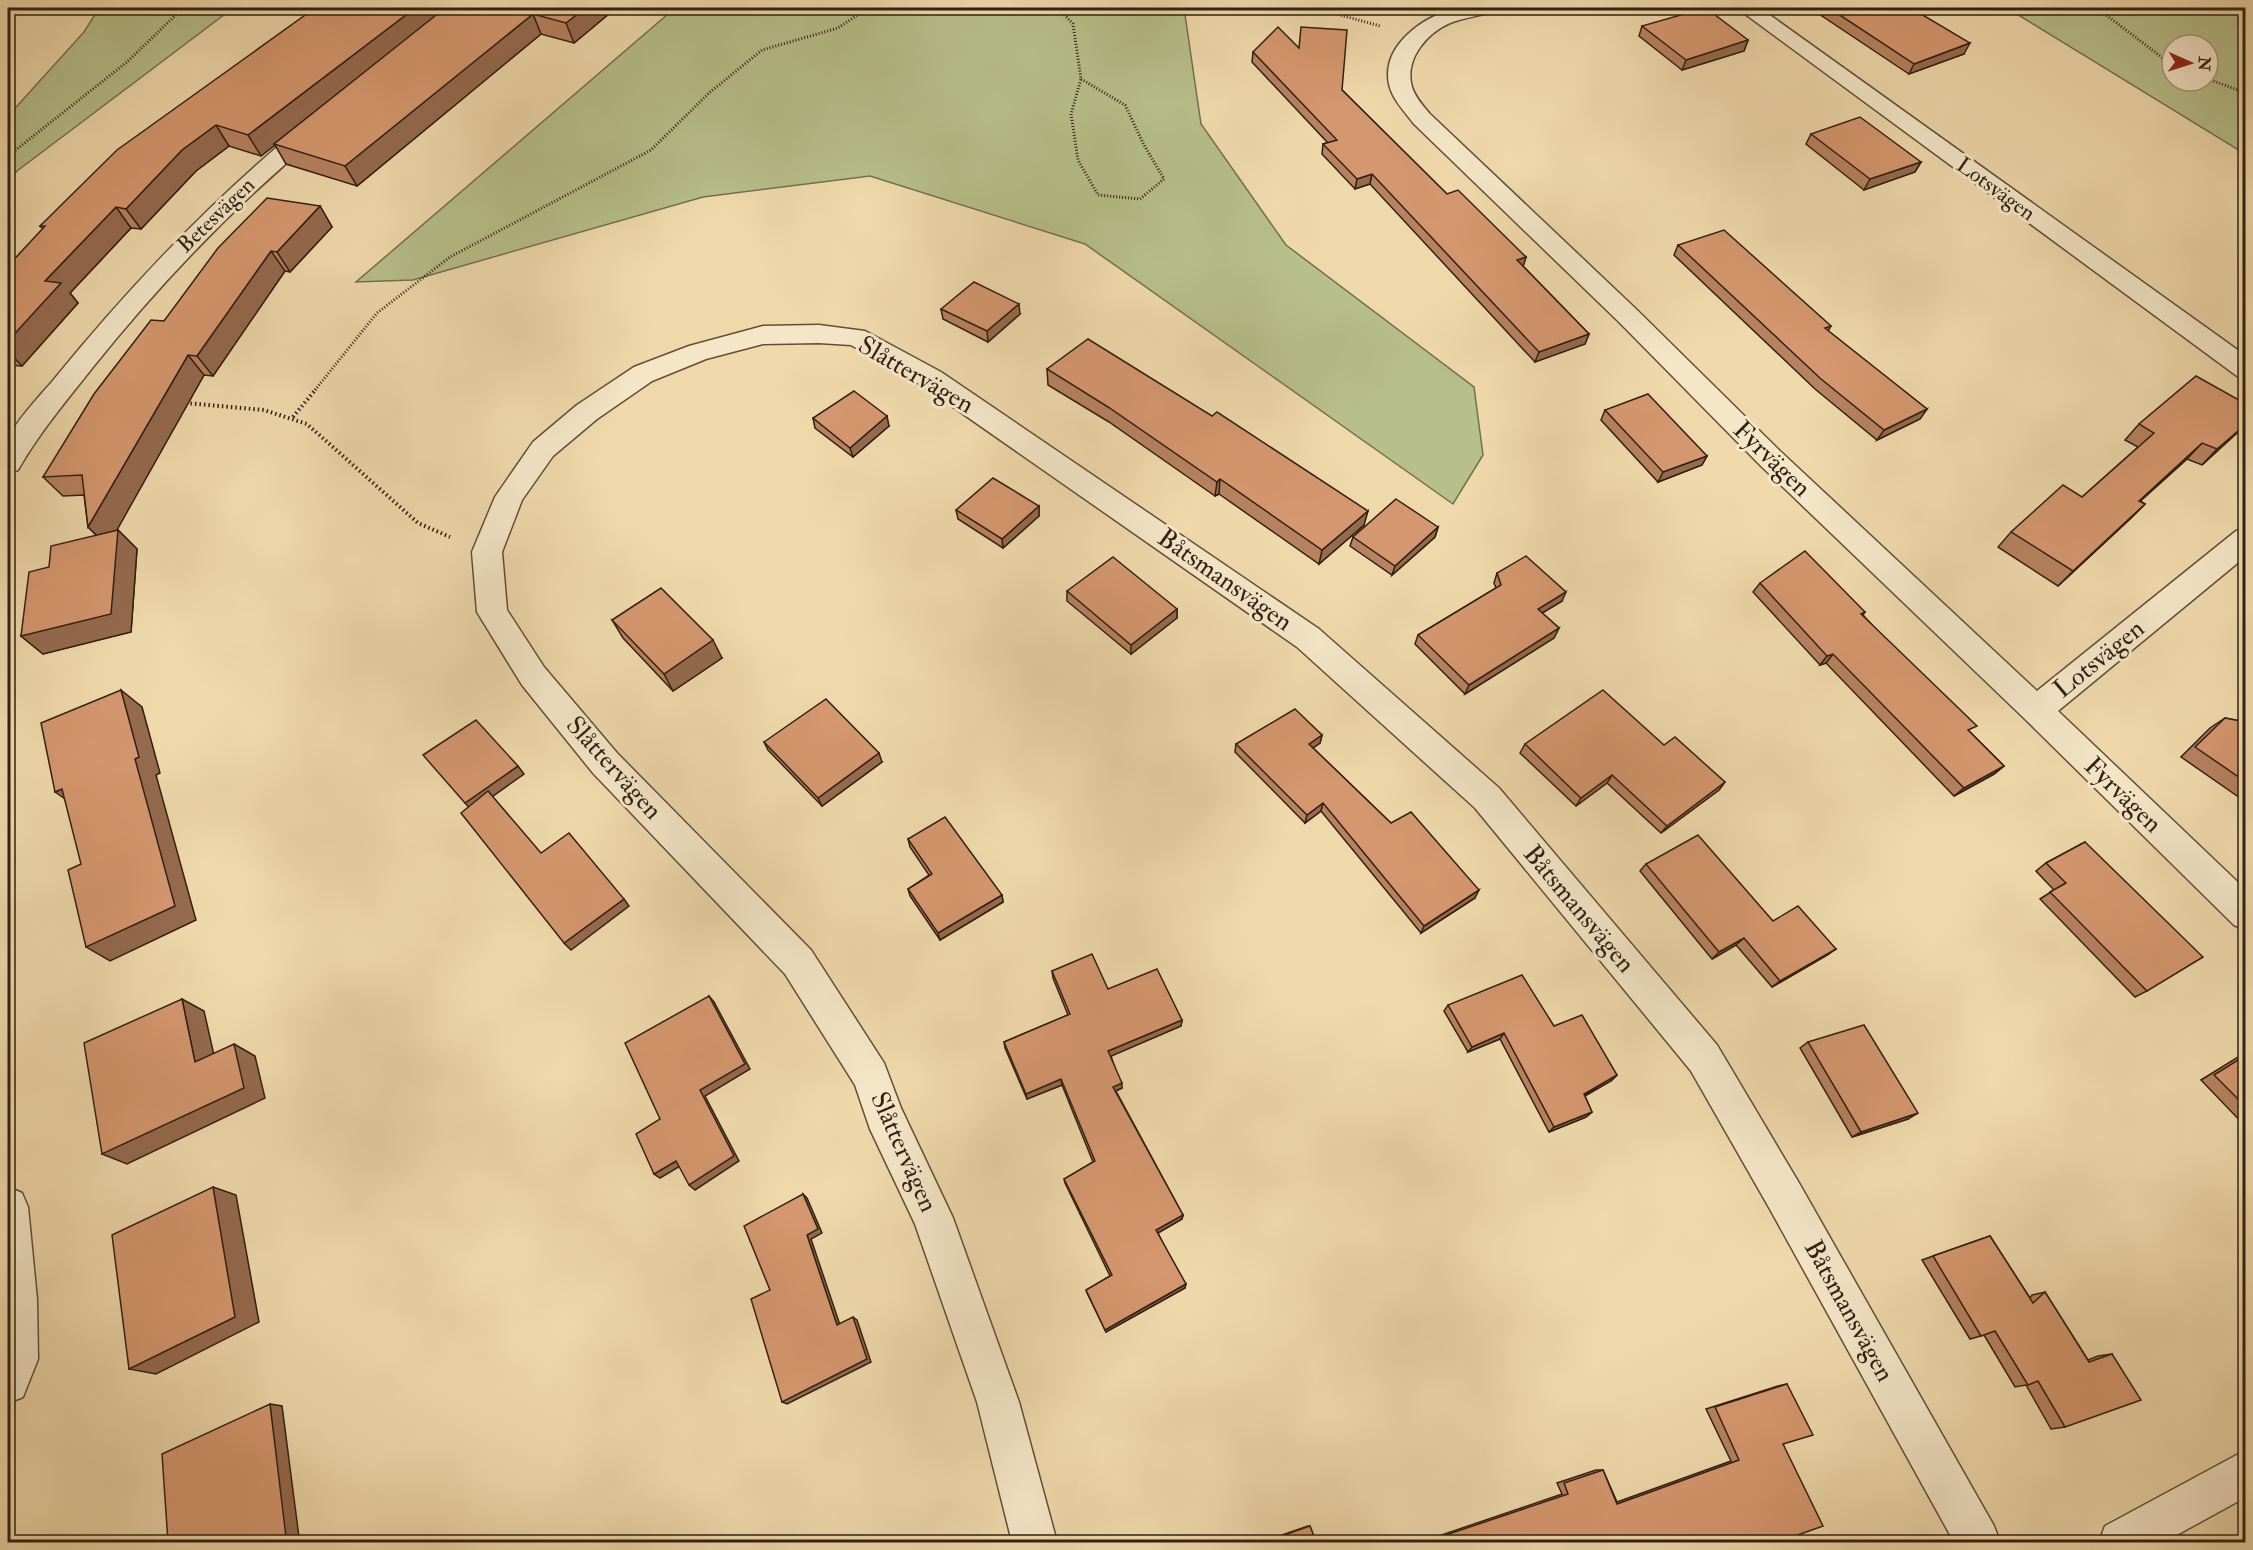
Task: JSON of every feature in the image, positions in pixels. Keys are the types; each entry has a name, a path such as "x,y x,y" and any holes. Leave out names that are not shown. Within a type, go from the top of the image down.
{"street":[{"name":"Fyrvägen","path":"1484,8 1458,13 1435,23 1417,36 1403,60 1400,82 1408,102 1778,466 2036,710 2246,914"},
{"name":"Lotsvägen","path":"1747,8 2246,370"},
{"name":"Betesvägen","path":"8,463 17,445 87,356 185,243 271,162 336,110"},
{"name":"Slåttervägen","path":"1006,430 932,379 856,337 819,334 763,335 698,352 643,374 587,412 543,449 509,497 486,552 492,612 533,675 605,763 798,962 871,1076 884,1114 933,1218 998,1402 1034,1542"},
{"name":"Båtsmansvägen","path":"1006,430 1308,638 1487,798 1704,1058 1785,1197 1978,1542"},
{"name":"Lotsvägen","path":"2036,710 2246,539"},
{"path":"8,1207 16,1299 17,1359 8,1382"},
{"path":"2121,1542 2246,1472"}],"path":[{"path":"8,156 128,62 183,8"},
{"path":"293,417 376,314 450,257 651,150 709,93 762,50 838,28 868,8"},
{"path":"1058,8 1072,24 1081,79 1071,114 1078,160 1098,195 1140,199 1164,178 1144,145 1125,105 1081,79"},
{"path":"1315,8 1417,36"},
{"path":"2097,8 2160,56"},
{"path":"2220,83 2246,93"},
{"path":"182,402 227,405 293,417 307,424 418,523 486,552"}],"green space":[{"path":"99,8 233,8 17,171 8,181 8,116 84,32"},
{"path":"675,8 1184,8 1201,124 1286,245 1474,387 1483,455 1453,504 1085,244 870,176 703,197 413,280 356,282"},
{"path":"2007,8 2245,8 2245,154"}],"building":[{"path":"315,8 415,8 248,135 216,125 182,150 126,209 116,207 45,281 61,283 8,341 8,266 45,226 40,226 117,150"},
{"path":"445,8 585,8 566,23 533,14 345,166 274,144"},
{"path":"1706,8 1748,40 1686,60 1642,26"},
{"path":"1829,8 1911,8 1970,43 1914,64"},
{"path":"1278,27 1299,48 1301,27 1347,30 1342,90 1447,194 1458,190 1526,257 1517,260 1589,334 1539,352 1372,174 1357,179 1323,144 1337,140 1253,52"},
{"path":"1860,117 1921,162 1870,179 1811,134"},
{"path":"267,198 320,206 277,252 271,251 197,356 188,355 88,527 82,475 43,477 94,394 151,320 164,321 218,248"},
{"path":"1724,230 1831,326 1825,328 1927,409 1884,430 1821,379 1678,245"},
{"path":"974,282 1019,304 987,331 941,309"},
{"path":"1088,339 1212,416 1217,412 1368,511 1322,550 1220,479 1217,482 1108,407 1047,369"},
{"path":"2196,376 2246,404 2246,424 2217,449 2202,443 2139,501 2145,504 2073,571 2011,532 2063,485 2082,497 2154,433 2139,424"},
{"path":"854,391 887,416 850,448 813,418"},
{"path":"1648,394 1707,456 1663,472 1605,410"},
{"path":"993,478 1039,506 1002,539 956,510"},
{"path":"1396,499 1438,527 1395,566 1353,537"},
{"path":"118,530 111,614 21,636 29,572 49,567 51,546"},
{"path":"1805,551 1865,612 1861,614 1977,726 1968,730 2004,766 1964,788 1833,654 1827,656 1760,583"},
{"path":"1526,556 1566,592 1538,609 1559,628 1469,685 1418,635 1501,585 1497,573"},
{"path":"1113,557 1177,609 1131,645 1067,591"},
{"path":"661,588 713,640 664,674 612,620"},
{"path":"121,690 139,757 135,759 175,906 86,947 68,870 81,864 62,789 55,792 41,723"},
{"path":"1603,690 1664,745 1675,737 1725,782 1667,826 1612,775 1581,798 1525,744"},
{"path":"826,699 879,753 818,798 764,742"},
{"path":"1295,709 1322,735 1309,744 1391,823 1411,812 1479,890 1424,926 1323,803 1307,815 1236,744"},
{"path":"2225,718 2246,722 2246,782 2195,747"},
{"path":"476,720 518,766 465,803 423,755"},
{"path":"488,791 541,853 569,833 624,899 564,943 461,813"},
{"path":"945,817 1002,895 938,933 908,889 932,874 908,839"},
{"path":"1698,835 1773,921 1798,906 1836,949 1780,981 1744,938 1719,952 1646,864"},
{"path":"2085,842 2203,957 2147,991 2050,892 2066,883 2046,863"},
{"path":"1092,954 1108,989 1157,969 1182,1020 1108,1051 1122,1083 1113,1087 1183,1215 1156,1230 1186,1284 1105,1330 1086,1290 1112,1275 1064,1179 1095,1161 1061,1079 1026,1094 1004,1042 1070,1014 1052,971"},
{"path":"1522,975 1554,1026 1582,1015 1617,1075 1584,1094 1592,1112 1554,1127 1504,1033 1472,1047 1448,1005"},
{"path":"709,996 745,1064 700,1090 734,1156 689,1185 676,1161 654,1174 636,1134 660,1119 625,1043"},
{"path":"182,999 195,1062 234,1044 244,1088 102,1154 84,1043"},
{"path":"1864,1025 1918,1113 1861,1132 1808,1042"},
{"path":"2246,1055 2246,1107 2214,1075"},
{"path":"213,1187 235,1317 129,1369 112,1235"},
{"path":"803,1194 818,1229 807,1235 837,1325 853,1317 867,1359 782,1402 751,1299 770,1290 744,1226"},
{"path":"1990,1236 2033,1303 2045,1292 2089,1362 2112,1354 2141,1400 2065,1427 2038,1381 2028,1385 1995,1331 1981,1336 1933,1256"},
{"path":"1787,1384 1813,1435 1783,1444 1823,1526 1778,1542 1425,1542 1568,1494 1564,1483 1603,1470 1617,1504 1739,1460 1715,1407"},
{"path":"270,1404 286,1537 275,1542 168,1542 162,1454"},
{"path":"1310,1526 1316,1542 1264,1542"}]}
